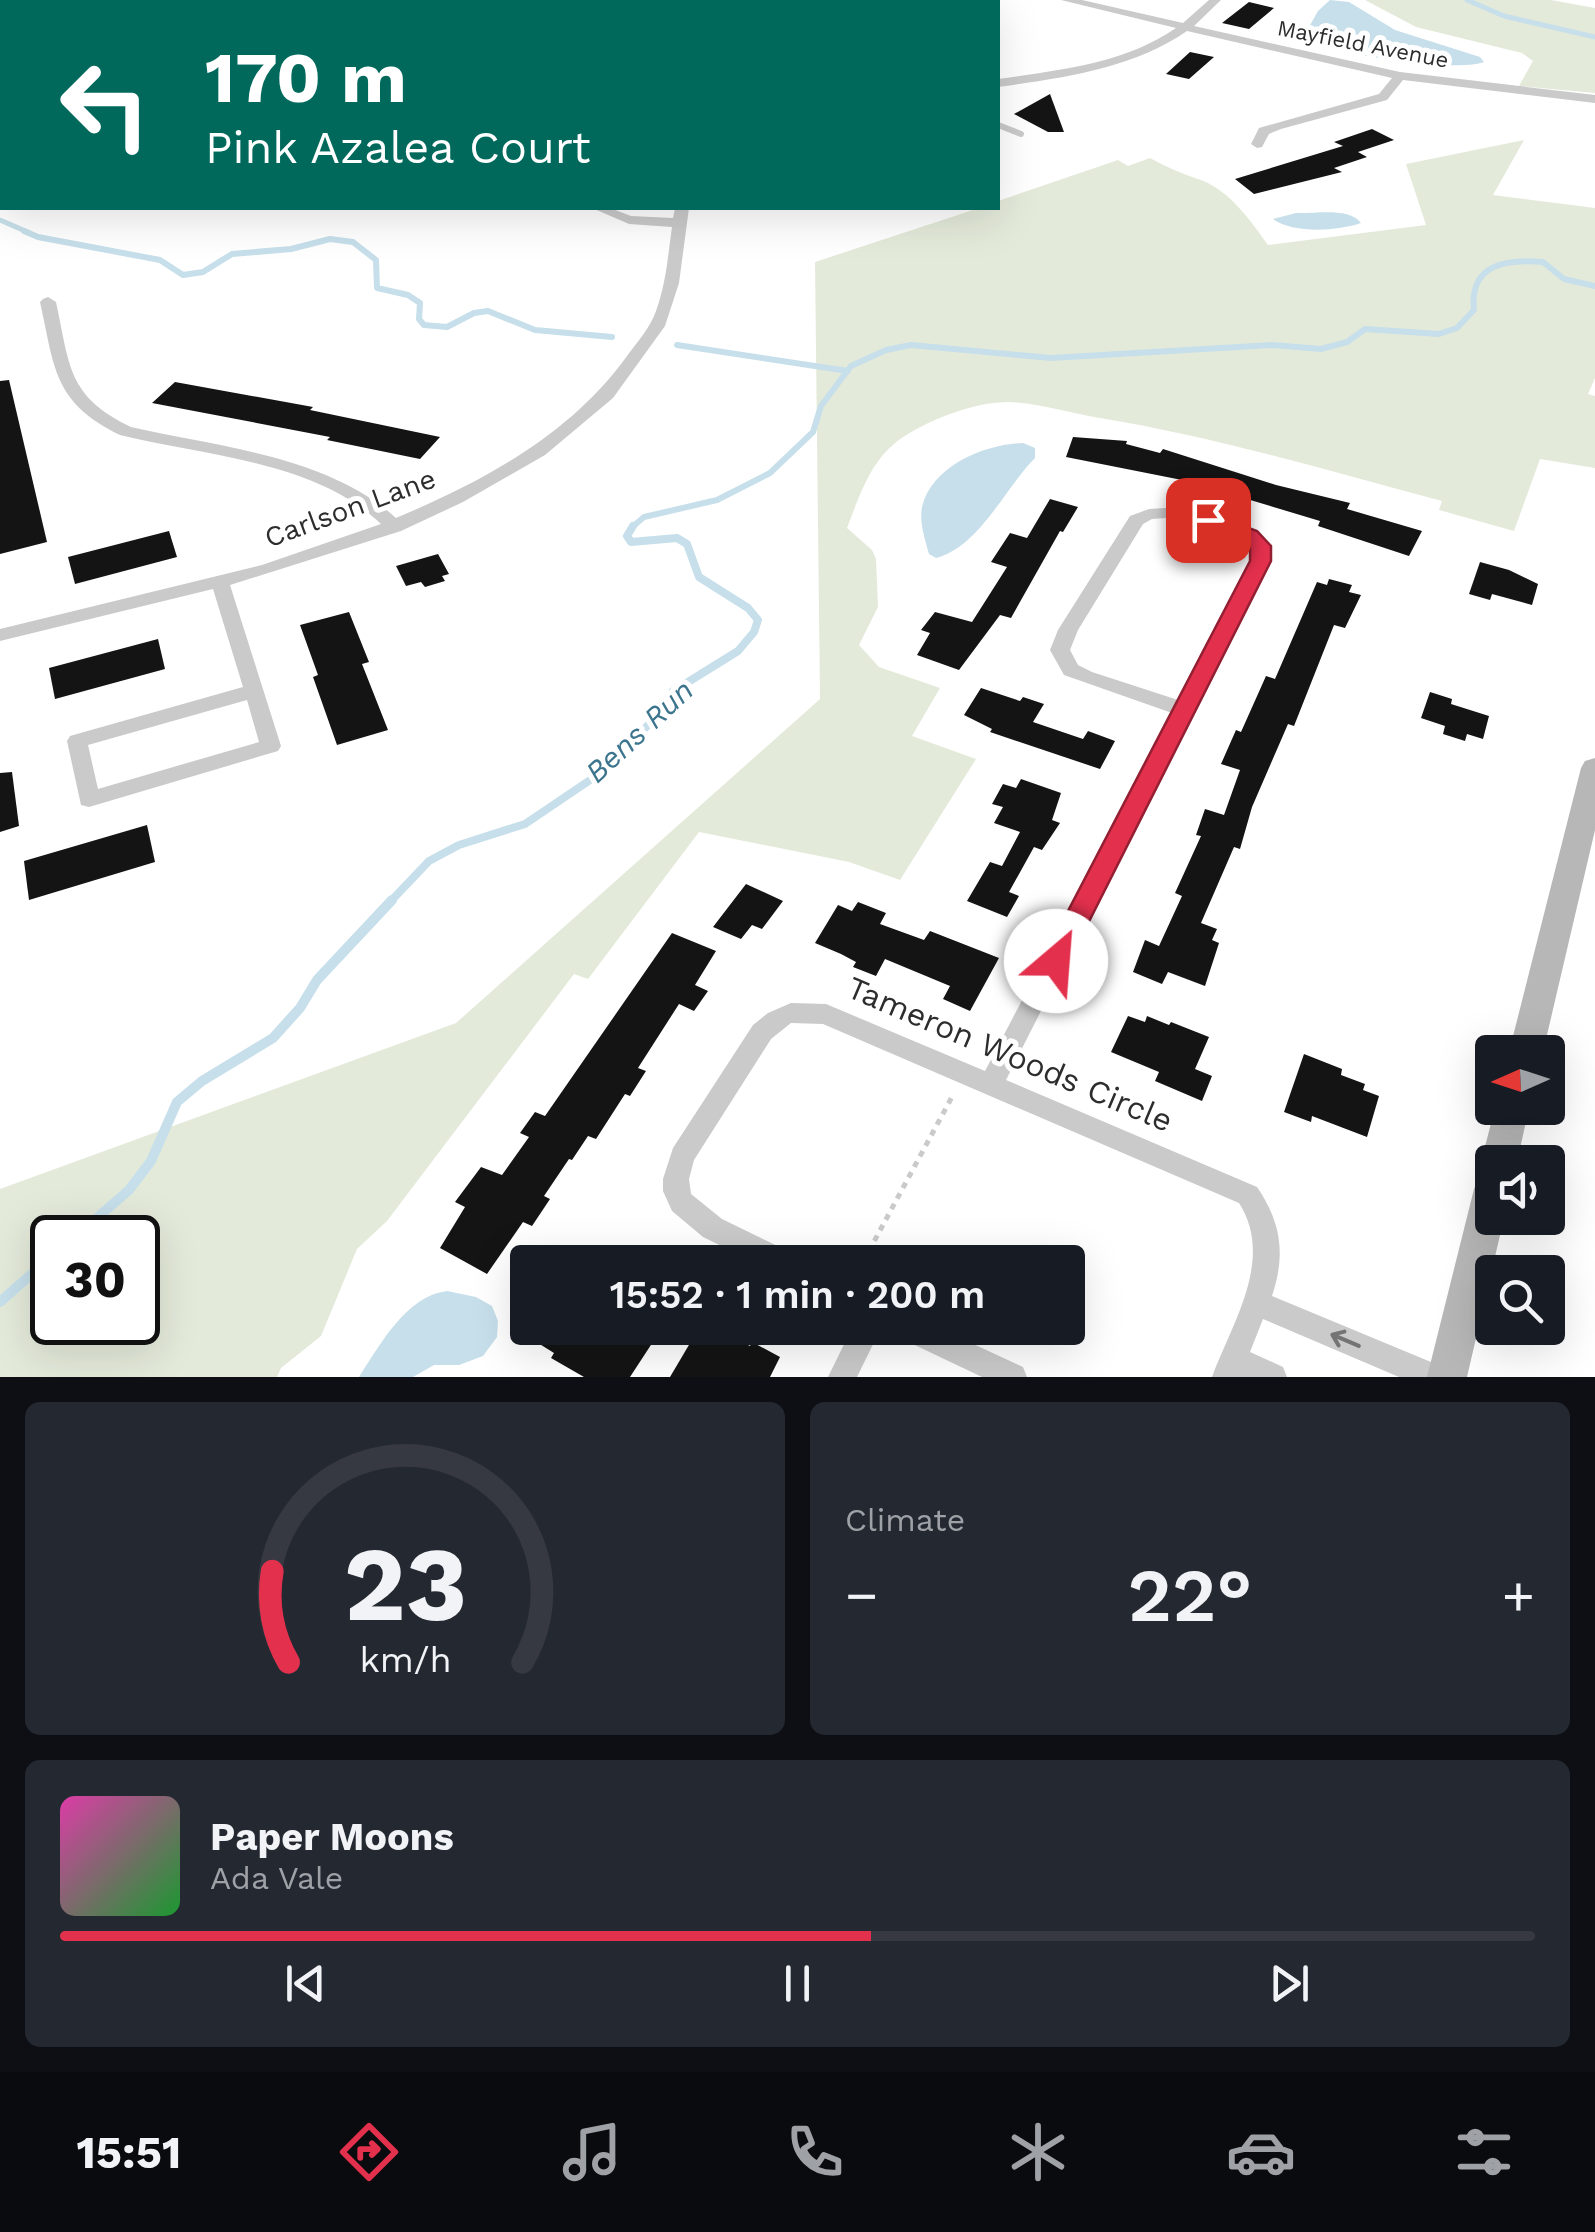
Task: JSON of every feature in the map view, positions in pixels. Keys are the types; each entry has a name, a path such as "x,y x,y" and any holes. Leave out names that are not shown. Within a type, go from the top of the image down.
{"main road":[{"path":"1530,1035 1595,768"},
{"path":"1447,1377 1481,1235"}],"street":[{"name":"Mayfield Avenue","path":"1066,0 1400,76 1595,99"},
{"path":"1000,83 1116,62 1160,44 1215,0"},
{"path":"1258,144 1264,132 1277,126 1382,97 1400,76"},
{"path":"605,210 629,220 681,215"},
{"name":"Carlson Lane","path":"0,636 220,582 395,527 511,468 593,410 623,377 659,324 669,297 681,215"},
{"path":"48,302 70,390 82,407 99,420 126,431 313,472 366,500 395,527"},
{"path":"992,1083 1185,710 1260,561 1260,546 1235,527 1163,511 1136,520 1068,630 1060,650 1071,670 1085,677 1185,710"},
{"path":"220,582 254,691 271,746 88,799 77,741 254,691"},
{"name":"Tameron Woods Circle","path":"748,1245 703,1222 680,1202 675,1178 682,1156 774,1019 792,1012 826,1014 1248,1195 1269,1226 1268,1258 1257,1303 1230,1368 1273,1377"},
{"path":"1257,1303 1433,1377"},
{"path":"842,1377 858,1345"},
{"path":"946,1345 1013,1377"}],"lane":[{"path":"1000,126 1022,134"}],"path":[{"path":"872,1245 966,1072"}],"green space":[{"path":"1365,0 1551,0 1595,8 1595,93 1519,86 1533,61 1522,53 1416,27"},
{"path":"1524,140 1493,195 1595,208 1595,378 1588,394 1595,396 1595,468 1540,459 1514,531 1439,510 1442,501 1315,467 1186,435 1032,404 1009,402 970,408 908,434 877,463 847,528 872,550 876,559 878,607 859,645 879,667 940,688 912,736 976,759 900,880 849,862 699,832 588,979 574,974 387,1221 357,1249 321,1336 281,1368 277,1377 0,1377 0,1189 456,1023 820,699 815,262 973,210 1000,210 1000,200 1118,160 1128,166 1150,158 1221,191 1268,245 1426,225 1406,164"}],"water":[{"path":"1330,0 1349,2 1395,30 1480,57 1484,62 1449,65 1396,60 1307,41 1304,36 1318,11"},
{"path":"1296,213 1340,213 1361,223 1316,230 1292,227 1273,219"},
{"path":"1023,443 1035,448 1035,458 990,515 951,552 936,558 929,554 921,513 937,479 977,453"},
{"path":"447,1291 476,1297 492,1306 498,1321 497,1337 483,1356 459,1365 434,1365 413,1377 359,1377 407,1312 432,1295"}],"building":[{"path":"1249,2 1274,8 1249,29 1222,23"},
{"path":"1190,52 1214,57 1189,79 1166,74"},
{"path":"1050,94 1064,132 1048,132 1014,114"},
{"path":"1372,129 1394,140 1358,152 1367,157 1334,168 1342,172 1254,194 1235,179 1343,146 1334,142"},
{"path":"9,380 47,542 0,554 0,381"},
{"path":"175,382 313,407 310,410 440,437 420,459 327,440 330,437 152,403"},
{"path":"1073,437 1127,441 1126,444 1160,453 1163,449 1276,485 1350,503 1347,509 1422,531 1409,556 1318,526 1320,521 1187,481 1066,457"},
{"path":"1050,499 1078,507 1060,531 1011,618 1000,615 959,670 917,655 930,633 921,630 935,612 972,622 1007,567 991,562 1010,533 1027,538"},
{"path":"169,531 177,557 75,584 68,557"},
{"path":"438,554 449,574 442,576 445,581 425,587 421,582 406,586 396,566"},
{"path":"1480,562 1538,584 1532,605 1492,594 1490,600 1469,594"},
{"path":"1329,579 1352,585 1349,592 1361,595 1345,628 1334,625 1294,726 1288,724 1252,807 1240,849 1234,847 1201,923 1217,929 1212,940 1219,943 1205,986 1168,972 1162,984 1133,972 1145,940 1159,946 1182,896 1175,893 1201,836 1196,835 1205,809 1224,815 1240,770 1221,764 1236,730 1241,732 1266,676 1275,679 1317,582 1327,585"},
{"path":"349,612 369,662 362,664 388,730 337,745 300,625"},
{"path":"158,639 165,669 55,699 49,668"},
{"path":"981,688 1044,704 1033,722 1083,739 1088,731 1115,741 1100,769 990,732 992,729 964,715"},
{"path":"1430,692 1452,699 1451,704 1489,716 1483,739 1467,734 1465,741 1443,734 1445,726 1421,718"},
{"path":"12,772 19,826 0,832 0,773"},
{"path":"1021,779 1061,793 1052,820 1060,823 1042,850 1034,847 1009,892 1019,896 1007,917 967,901 990,862 1002,866 1020,832 994,823 1003,807 992,804 1003,784 1016,788"},
{"path":"147,825 155,862 29,900 24,861"},
{"path":"746,884 783,901 762,929 752,925 741,939 713,927"},
{"path":"858,902 886,913 880,924 924,940 930,931 999,958 970,1011 943,999 950,986 885,959 876,976 853,967 856,962 815,943 838,905 852,911"},
{"path":"672,933 716,951 695,985 708,991 694,1011 679,1004 638,1068 646,1071 630,1096 625,1094 596,1139 588,1136 569,1159 544,1196 550,1199 532,1226 523,1222 487,1274 440,1248 465,1207 455,1202 481,1167 502,1175 529,1137 520,1133 535,1112 545,1116"},
{"path":"1128,1016 1145,1022 1147,1016 1169,1025 1171,1022 1209,1037 1195,1069 1212,1076 1202,1101 1155,1081 1159,1072 1111,1052"},
{"path":"1304,1054 1342,1069 1341,1075 1365,1084 1363,1090 1379,1096 1367,1137 1312,1116 1311,1122 1284,1112"},
{"path":"541,1345 651,1345 630,1377 584,1377 551,1358 554,1353"},
{"path":"689,1345 758,1345 780,1357 770,1377 670,1377"}],"waterway":[{"path":"1467,0 1504,16 1595,37"},
{"path":"0,220 30,233"},
{"path":"24,231 160,260 183,275 203,272 232,254 291,249 330,239 353,242 376,260 377,288 408,295 420,303 419,319 424,325 447,327 474,313 488,311 535,330 612,337"},
{"name":"Bens Run","path":"847,371 886,350 911,345 1051,358 1273,345 1321,349 1347,342 1365,329 1439,334 1457,328 1474,310 1477,283 1484,274 1516,262 1543,262 1564,279 1595,286"},
{"path":"677,345 847,371"},
{"name":"Bens Run","path":"633,527 644,517 717,500 770,473 813,432 821,406 847,371"},
{"name":"Bens Run","path":"390,902 429,861 459,845 525,824 602,772 655,718 672,692 738,651 754,632 758,620 748,608 699,577 687,544 677,538 631,542 627,536 633,527"},
{"name":"Bens Run","path":"100,1215 129,1190 151,1161 177,1102 202,1081 273,1038 300,1008 317,980 392,900"},
{"name":"Bens Run","path":"0,1302 30,1275"}],"route":[{"path":"1056,961 1260,561 1260,546 1250,535 1208,520"}]}
